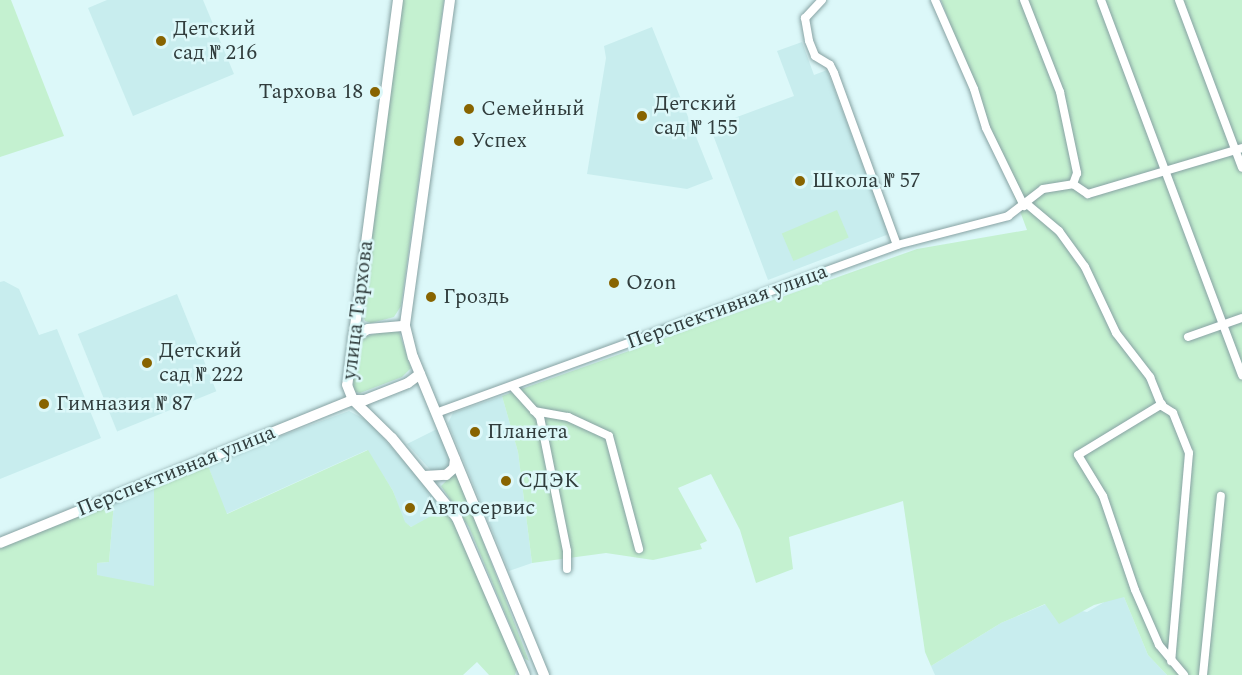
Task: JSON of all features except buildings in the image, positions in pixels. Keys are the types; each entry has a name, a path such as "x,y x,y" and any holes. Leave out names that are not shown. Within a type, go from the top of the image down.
{"main road":[{"name":"улица Тархова","path":"398,0 347,385 353,400 372,415 457,518 478,558 525,675"},
{"path":"450,0 405,326 420,374 542,671 525,675"},
{"path":"353,338 368,329 405,326"},
{"name":"Перспективная улица","path":"0,543 353,400 365,400 408,383 420,374"},
{"path":"424,476 446,476 454,468 455,459"}],"street":[{"path":"822,0 805,18 809,41 815,56 830,65 834,72 897,245"},
{"path":"935,0 975,89 986,128 1023,206 1059,231 1085,267 1116,333 1150,377 1162,404 1173,413 1189,453 1171,661"},
{"path":"1024,0 1060,92 1077,173 1073,184 1089,194 1239,149"},
{"path":"1101,0 1168,171 1242,375"},
{"path":"1179,0 1239,149 1242,168"},
{"name":"Перспективная улица","path":"436,413 513,387 897,245 963,230 970,224 1008,216 1023,206 1032,195 1043,189 1073,184"},
{"path":"1188,337 1242,318"},
{"path":"513,387 534,411 545,437 567,551 567,569"},
{"path":"1162,404 1078,455 1103,496 1135,590 1159,645 1184,675"},
{"path":"534,411 568,417 609,436 639,549"},
{"path":"1203,675 1221,496"}],"shaded area":[{"name":"Детский сад № 216","path":"107,0 203,0 234,74 133,116 88,8"},
{"name":"Детский сад № 155","path":"652,27 713,179 687,189 587,174 606,58 604,46"},
{"name":"Школа № 57","path":"802,42 814,75 827,70 889,234 768,280 710,127 794,96 777,51"},
{"name":"Гимназия № 87","path":"4,281 19,289 39,335 57,329 101,438 0,479 0,282"},
{"name":"Детский сад № 222","path":"177,294 216,391 117,431 78,334"},
{"path":"502,396 518,452 532,563 509,571 448,423 453,413"},
{"path":"349,411 368,421 427,487 444,509 438,515 411,527 404,522 393,491 367,450 226,514 207,463"},
{"path":"437,429 452,463 436,476 407,444"},
{"path":"154,485 154,587 97,576 97,563 109,562 114,502"},
{"path":"1113,597 1124,597 1148,655 1167,675 935,675 931,666 1001,623 1046,604 1087,612"}],"green space":[{"path":"0,0 11,0 64,136 0,157"},
{"path":"401,0 444,0 401,306 394,317 371,323 365,321 362,313"},
{"path":"941,0 1242,0 1242,675 1167,675 1148,655 1124,597 1094,605 1059,624 1045,604 1001,623 931,666 925,652 903,501 789,537 793,569 756,583 740,530 711,474 678,488 707,541 700,544 702,549 653,560 606,553 532,563 518,452 502,396 917,249 1027,230"},
{"path":"837,210 849,238 793,261 782,233"},
{"path":"389,329 399,332 411,368 402,377 360,393 353,391 355,347 365,337"},
{"path":"368,450 393,491 405,522 411,527 444,509 456,526 517,668 515,675 489,675 477,662 463,675 0,675 0,547 114,502 109,562 97,563 97,575 154,586 154,485 207,463 227,514"},
{"path":"453,474 458,476 529,661 524,658 469,527 441,486"}],"place":[{"name":"Детский сад № 216","path":"161,41"},
{"name":"Тархова 18","path":"375,92"},
{"name":"Семейный","path":"469,109"},
{"name":"Детский сад № 155","path":"642,116"},
{"name":"Успех","path":"459,141"},
{"name":"Школа № 57","path":"800,181"},
{"name":"Ozon","path":"614,283"},
{"name":"Гроздь","path":"431,297"},
{"name":"Детский сад № 222","path":"147,363"},
{"name":"Гимназия № 87","path":"44,404"},
{"name":"Планета","path":"475,432"},
{"name":"СДЭК","path":"506,481"},
{"name":"Автосервис","path":"410,508"}]}
